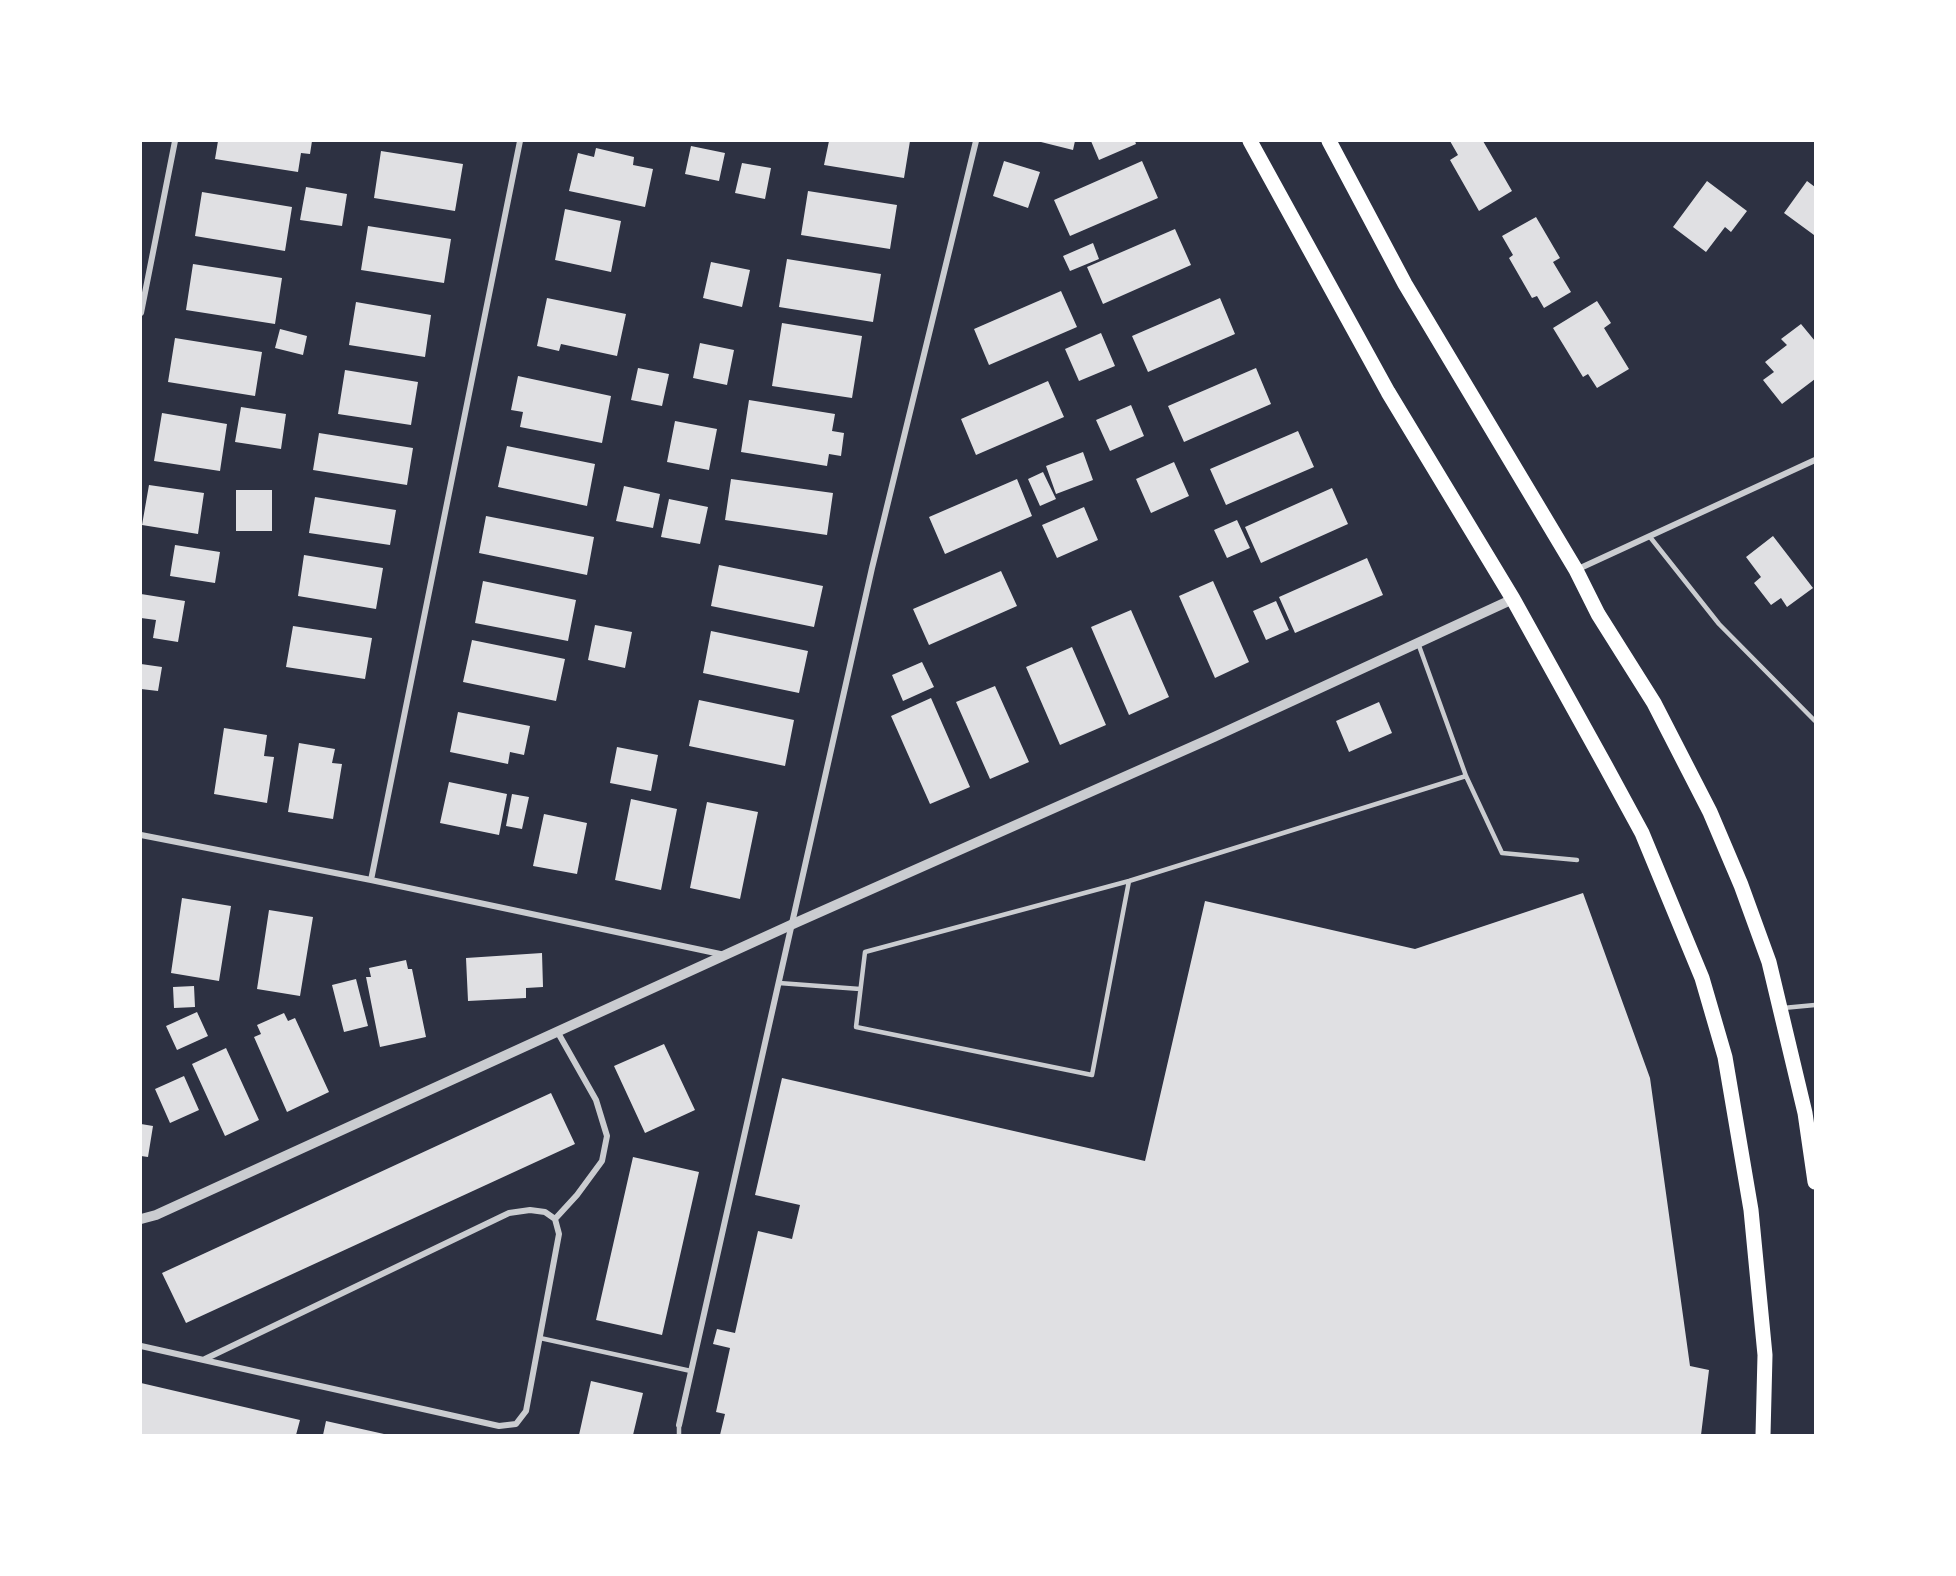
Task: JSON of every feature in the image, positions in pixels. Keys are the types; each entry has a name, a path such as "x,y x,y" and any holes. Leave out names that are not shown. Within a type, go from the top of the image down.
{"main road":[{"path":"1250,141 1388,392 1513,599 1642,833 1702,978 1725,1056 1752,1210 1764,1355 1763,1435"},
{"path":"1329,141 1405,284 1576,570 1598,614 1654,704 1710,812 1741,885 1769,962 1805,1113 1815,1182"}],"street":[{"path":"141,313 176,141"},
{"path":"371,880 520,141"},
{"path":"679,1425 872,568 976,141"},
{"path":"1576,570 1815,460"},
{"path":"141,1219 156,1215 793,924 1214,737 1513,599"},
{"path":"141,835 371,880 725,955"},
{"path":"555,1219 577,1195 602,1161 607,1136 596,1100 557,1031"},
{"path":"141,1346 500,1426 516,1424 526,1411 540,1338 559,1234 555,1219 545,1212 530,1210 509,1213 205,1359"}],"lane":[{"path":"1650,537 1719,624 1815,721"},
{"path":"1418,643 1466,776 1503,853 1577,860"},
{"path":"1129,881 1092,1075 856,1027 865,952 1129,881 1466,776"},
{"path":"779,983 860,989"},
{"path":"1780,1008 1815,1005"},
{"path":"540,1338 691,1371"},
{"path":"679,1425 679,1435"}],"building":[{"path":"218,141 312,141 310,154 301,153 298,172 215,159"},
{"path":"829,141 910,141 904,178 824,165"},
{"path":"1037,141 1075,141 1073,150"},
{"path":"1091,141 1135,141 1136,144 1099,160"},
{"path":"1450,141 1483,141 1512,191 1479,211 1450,160 1458,155"},
{"path":"691,146 725,153 719,181 685,174"},
{"path":"596,148 634,157 633,165 653,169 645,207 569,191 578,153 594,157"},
{"path":"381,151 463,164 455,211 374,198"},
{"path":"1004,161 1040,172 1028,208 993,196"},
{"path":"1142,161 1158,198 1070,236 1054,200"},
{"path":"742,163 771,168 765,199 735,193"},
{"path":"1707,181 1747,211 1731,232 1725,227 1706,252 1673,227"},
{"path":"1807,181 1815,187 1814,235 1784,213"},
{"path":"306,187 347,194 342,226 300,220"},
{"path":"808,191 897,205 890,249 801,235"},
{"path":"202,192 292,207 285,251 195,236"},
{"path":"565,209 621,221 611,272 555,260"},
{"path":"1536,217 1560,258 1553,262 1571,292 1544,308 1537,296 1532,298 1509,258 1513,255 1502,236"},
{"path":"368,226 451,239 444,283 361,270"},
{"path":"1175,229 1191,265 1103,304 1087,267"},
{"path":"1093,243 1099,259 1070,271 1063,256"},
{"path":"787,259 881,274 873,322 779,307"},
{"path":"711,262 750,270 742,307 703,298"},
{"path":"193,264 282,278 275,324 186,310"},
{"path":"1061,291 1077,327 989,365 974,329"},
{"path":"547,298 626,314 617,356 561,344 559,351 537,346"},
{"path":"1220,298 1235,334 1148,372 1132,336"},
{"path":"1597,301 1611,323 1604,328 1629,369 1597,388 1588,374 1583,377 1553,328"},
{"path":"356,302 431,315 425,357 349,345"},
{"path":"782,323 862,336 852,398 772,386"},
{"path":"1801,324 1815,341 1815,379 1782,404 1763,380 1774,372 1765,362 1787,345 1781,339"},
{"path":"280,329 307,336 303,355 275,348"},
{"path":"1101,333 1115,366 1079,381 1065,349"},
{"path":"175,338 262,352 255,396 168,382"},
{"path":"700,343 734,350 727,385 693,378"},
{"path":"638,368 669,374 662,406 631,400"},
{"path":"1256,368 1271,404 1184,442 1168,406"},
{"path":"345,370 418,382 411,425 338,414"},
{"path":"518,376 611,396 602,443 520,427 523,412 511,410"},
{"path":"1048,381 1064,417 976,455 961,419"},
{"path":"749,400 835,414 832,431 844,433 841,456 829,454 827,466 741,452"},
{"path":"1131,405 1144,436 1110,451 1096,420"},
{"path":"241,407 286,414 281,449 235,442"},
{"path":"162,413 227,424 220,471 154,461"},
{"path":"675,421 717,429 709,470 667,462"},
{"path":"1298,431 1314,467 1226,505 1210,469"},
{"path":"319,433 413,448 407,485 313,470"},
{"path":"507,446 595,464 587,506 498,487"},
{"path":"1083,452 1093,480 1056,494 1046,466"},
{"path":"1174,462 1189,496 1151,513 1136,479"},
{"path":"1043,472 1056,499 1040,506 1028,479"},
{"path":"731,479 833,493 827,535 725,520"},
{"path":"1017,479 1032,516 945,554 929,517"},
{"path":"149,485 204,493 198,534 142,525"},
{"path":"624,486 660,494 653,528 616,521"},
{"path":"1332,488 1348,524 1261,563 1245,527"},
{"path":"236,490 272,490 272,531 236,531"},
{"path":"315,497 396,510 390,545 309,533"},
{"path":"669,499 708,507 700,544 661,537"},
{"path":"1084,507 1098,540 1057,558 1042,525"},
{"path":"486,516 594,537 587,575 479,553"},
{"path":"1237,520 1250,548 1227,558 1214,530"},
{"path":"1773,536 1813,588 1787,607 1781,598 1771,605 1754,583 1761,577 1746,557"},
{"path":"175,545 220,552 215,583 170,576"},
{"path":"304,555 383,568 376,609 298,596"},
{"path":"1367,558 1383,595 1295,633 1279,597"},
{"path":"719,565 823,586 814,627 711,606"},
{"path":"1001,571 1017,606 929,645 913,609"},
{"path":"483,581 576,600 568,641 475,623"},
{"path":"1213,581 1249,662 1215,678 1179,596"},
{"path":"141,594 185,601 178,642 153,638 156,620 141,618"},
{"path":"1276,601 1289,630 1266,640 1253,611"},
{"path":"1131,610 1169,697 1129,715 1091,627"},
{"path":"595,625 632,632 625,668 588,660"},
{"path":"293,626 372,638 365,679 286,667"},
{"path":"711,631 808,651 799,693 703,673"},
{"path":"472,640 565,659 556,701 463,682"},
{"path":"1072,647 1106,725 1060,745 1026,667"},
{"path":"922,662 934,687 903,701 892,675"},
{"path":"141,664 162,667 158,691 141,689"},
{"path":"995,686 1029,762 990,779 956,702"},
{"path":"931,698 970,787 930,804 891,716"},
{"path":"699,700 794,720 785,766 689,746"},
{"path":"1379,702 1392,733 1349,752 1336,721"},
{"path":"458,712 530,726 524,755 510,752 508,764 450,752"},
{"path":"224,728 267,735 264,756 274,757 267,803 214,794"},
{"path":"299,743 335,749 332,763 342,764 333,819 288,812"},
{"path":"617,747 658,755 651,791 610,783"},
{"path":"449,782 507,794 499,835 440,823"},
{"path":"512,794 529,797 522,829 506,826"},
{"path":"631,799 677,809 661,890 615,880"},
{"path":"707,802 758,812 740,899 690,888"},
{"path":"544,814 587,823 577,874 533,866"},
{"path":"1583,893 1650,1078 1690,1366 1709,1370 1701,1435 720,1435 725,1414 716,1412 730,1348 713,1344 717,1329 735,1333 758,1231 792,1239 800,1205 755,1195 782,1078 1145,1161 1205,901 1415,949"},
{"path":"182,898 231,906 219,981 171,973"},
{"path":"269,910 313,917 300,996 257,989"},
{"path":"542,953 543,987 526,988 526,998 468,1001 466,958"},
{"path":"406,960 408,969 412,969 426,1037 380,1047 366,977 371,977 369,968"},
{"path":"356,979 368,1026 344,1032 332,985"},
{"path":"194,986 195,1007 174,1008 173,987"},
{"path":"197,1012 208,1036 177,1050 166,1026"},
{"path":"284,1013 288,1021 295,1018 329,1092 287,1112 254,1037 261,1034 257,1025"},
{"path":"664,1044 695,1110 645,1133 614,1066"},
{"path":"226,1048 259,1120 225,1136 192,1064"},
{"path":"184,1076 199,1110 170,1123 155,1089"},
{"path":"551,1093 575,1144 186,1323 162,1273"},
{"path":"141,1124 153,1126 148,1157 141,1156"},
{"path":"633,1157 699,1172 662,1335 596,1320"},
{"path":"591,1381 643,1393 633,1435 579,1435"},
{"path":"141,1383 300,1420 296,1435 141,1435"},
{"path":"326,1421 384,1434 384,1435 323,1435"}]}
